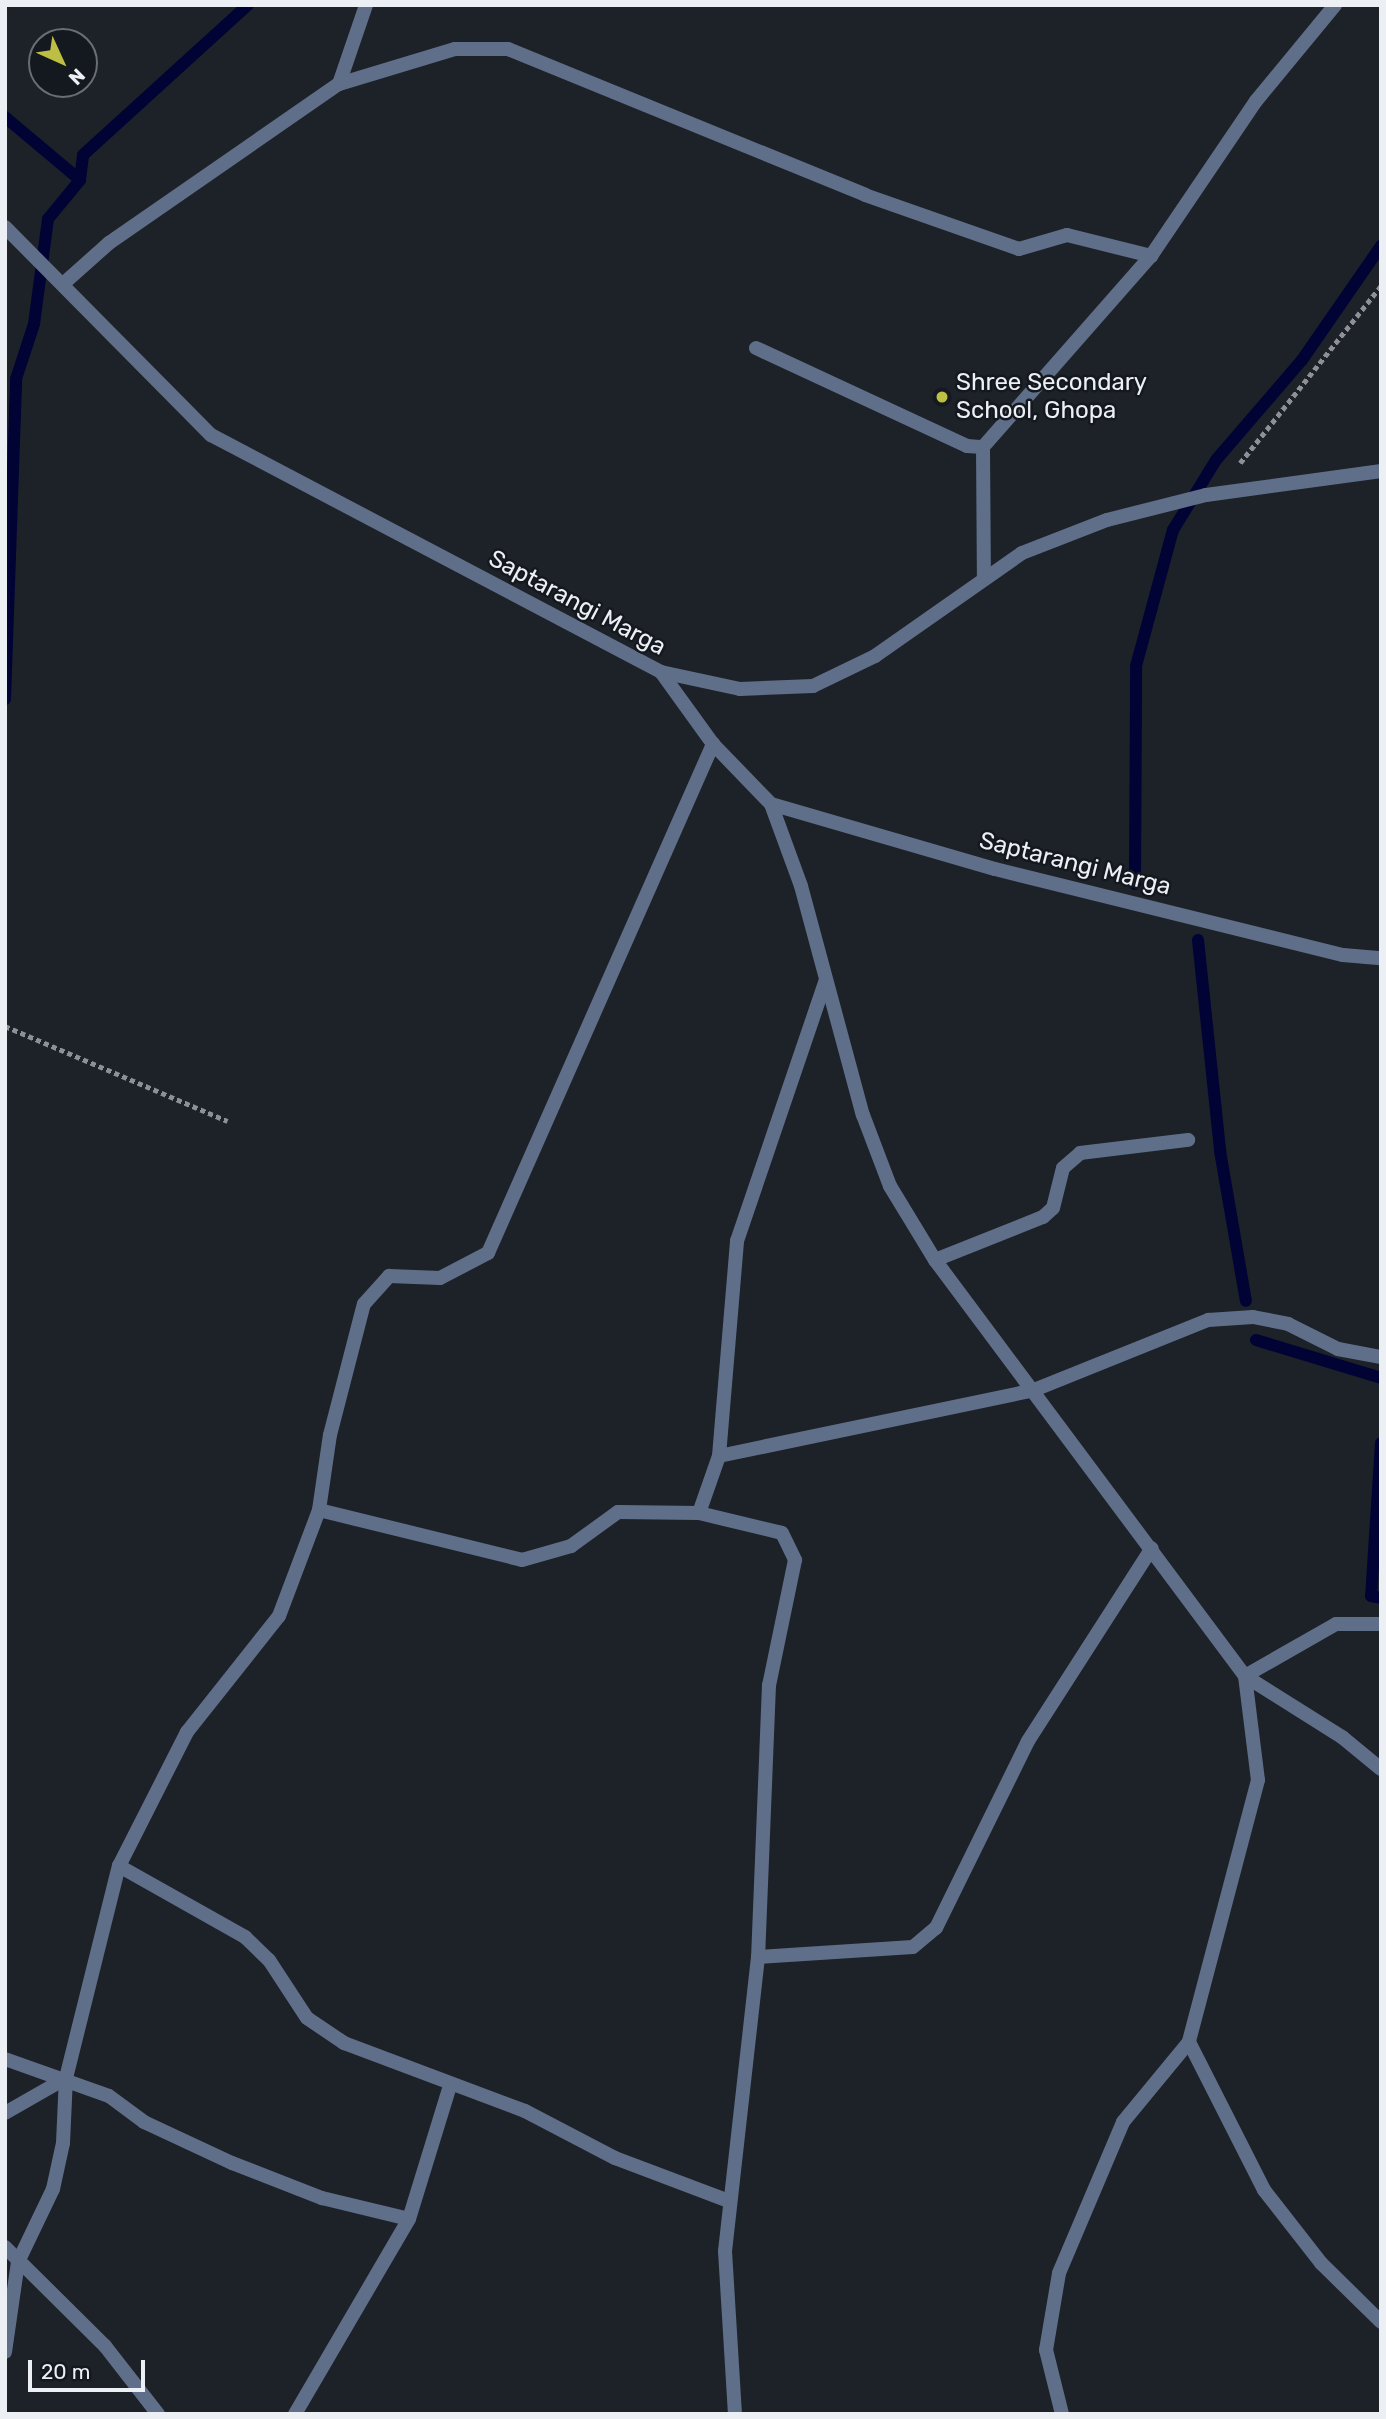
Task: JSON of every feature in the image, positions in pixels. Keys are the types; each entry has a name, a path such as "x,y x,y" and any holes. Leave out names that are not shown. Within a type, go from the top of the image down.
{"street":[{"path":"339,85 366,5"},
{"path":"984,576 983,447 1151,256 1256,101 1335,5"},
{"path":"63,284 109,243 339,85 455,49 508,49 865,195 1019,248 1067,235 1151,256"},
{"name":"Saptarangi Marga","path":"6,229 211,435 661,672 713,744 771,804 995,869 1343,955 1381,958"},
{"path":"756,348 967,446 983,447"},
{"path":"661,672 740,689 813,685 875,656 984,576 1070,534 1168,503 1206,495 1381,471"},
{"path":"5,2352 18,2262 53,2189 63,2143 66,2078 119,1866 187,1732 279,1616 318,1510 330,1436 364,1304 389,1276 440,1278 488,1253 713,744"},
{"path":"771,804 801,886 825,982 890,1186 935,1260 1245,1676 1342,1737 1381,1769"},
{"path":"699,1513 719,1456 737,1241 825,982"},
{"path":"935,1260 1043,1217 1057,1196 1063,1168 1080,1153 1188,1140"},
{"path":"719,1456 1034,1390 1208,1320 1253,1317 1288,1324 1338,1349 1381,1357"},
{"path":"318,1510 522,1560 571,1546 618,1512 699,1513 782,1533 795,1560 769,1685 758,1957 729,2201 726,2265 735,2414"},
{"path":"758,1957 913,1947 936,1928 1028,1741 1152,1548"},
{"path":"1245,1676 1336,1624 1381,1624"},
{"path":"1062,2414 1046,2350 1059,2273 1123,2122 1189,2042 1258,1780 1245,1676"},
{"path":"119,1866 245,1937 269,1960 307,2018 344,2043 525,2111 615,2158 729,2201"},
{"path":"1189,2042 1264,2190 1321,2263 1381,2322"},
{"path":"5,2059 66,2078 232,2162 322,2198 409,2219"},
{"path":"5,2113 66,2078"},
{"path":"295,2414 409,2219 450,2085"},
{"path":"5,2247 105,2346 158,2414"}],"path":[{"path":"1224,494 1250,445 1381,286"},
{"path":"5,1026 228,1121"}],"waterway":[{"path":"5,699 16,379 34,324 48,219 80,180 83,155 248,5"},
{"path":"5,117 80,180"},
{"path":"1135,884 1136,666 1173,530 1216,460 1302,360 1381,246"},
{"path":"1198,940 1220,1151 1246,1301"},
{"path":"1256,1340 1381,1378"},
{"path":"1381,1443 1371,1596 1381,1598"}],"place":[{"name":"Shree Secondary School, Ghopa","path":"942,397"}]}
